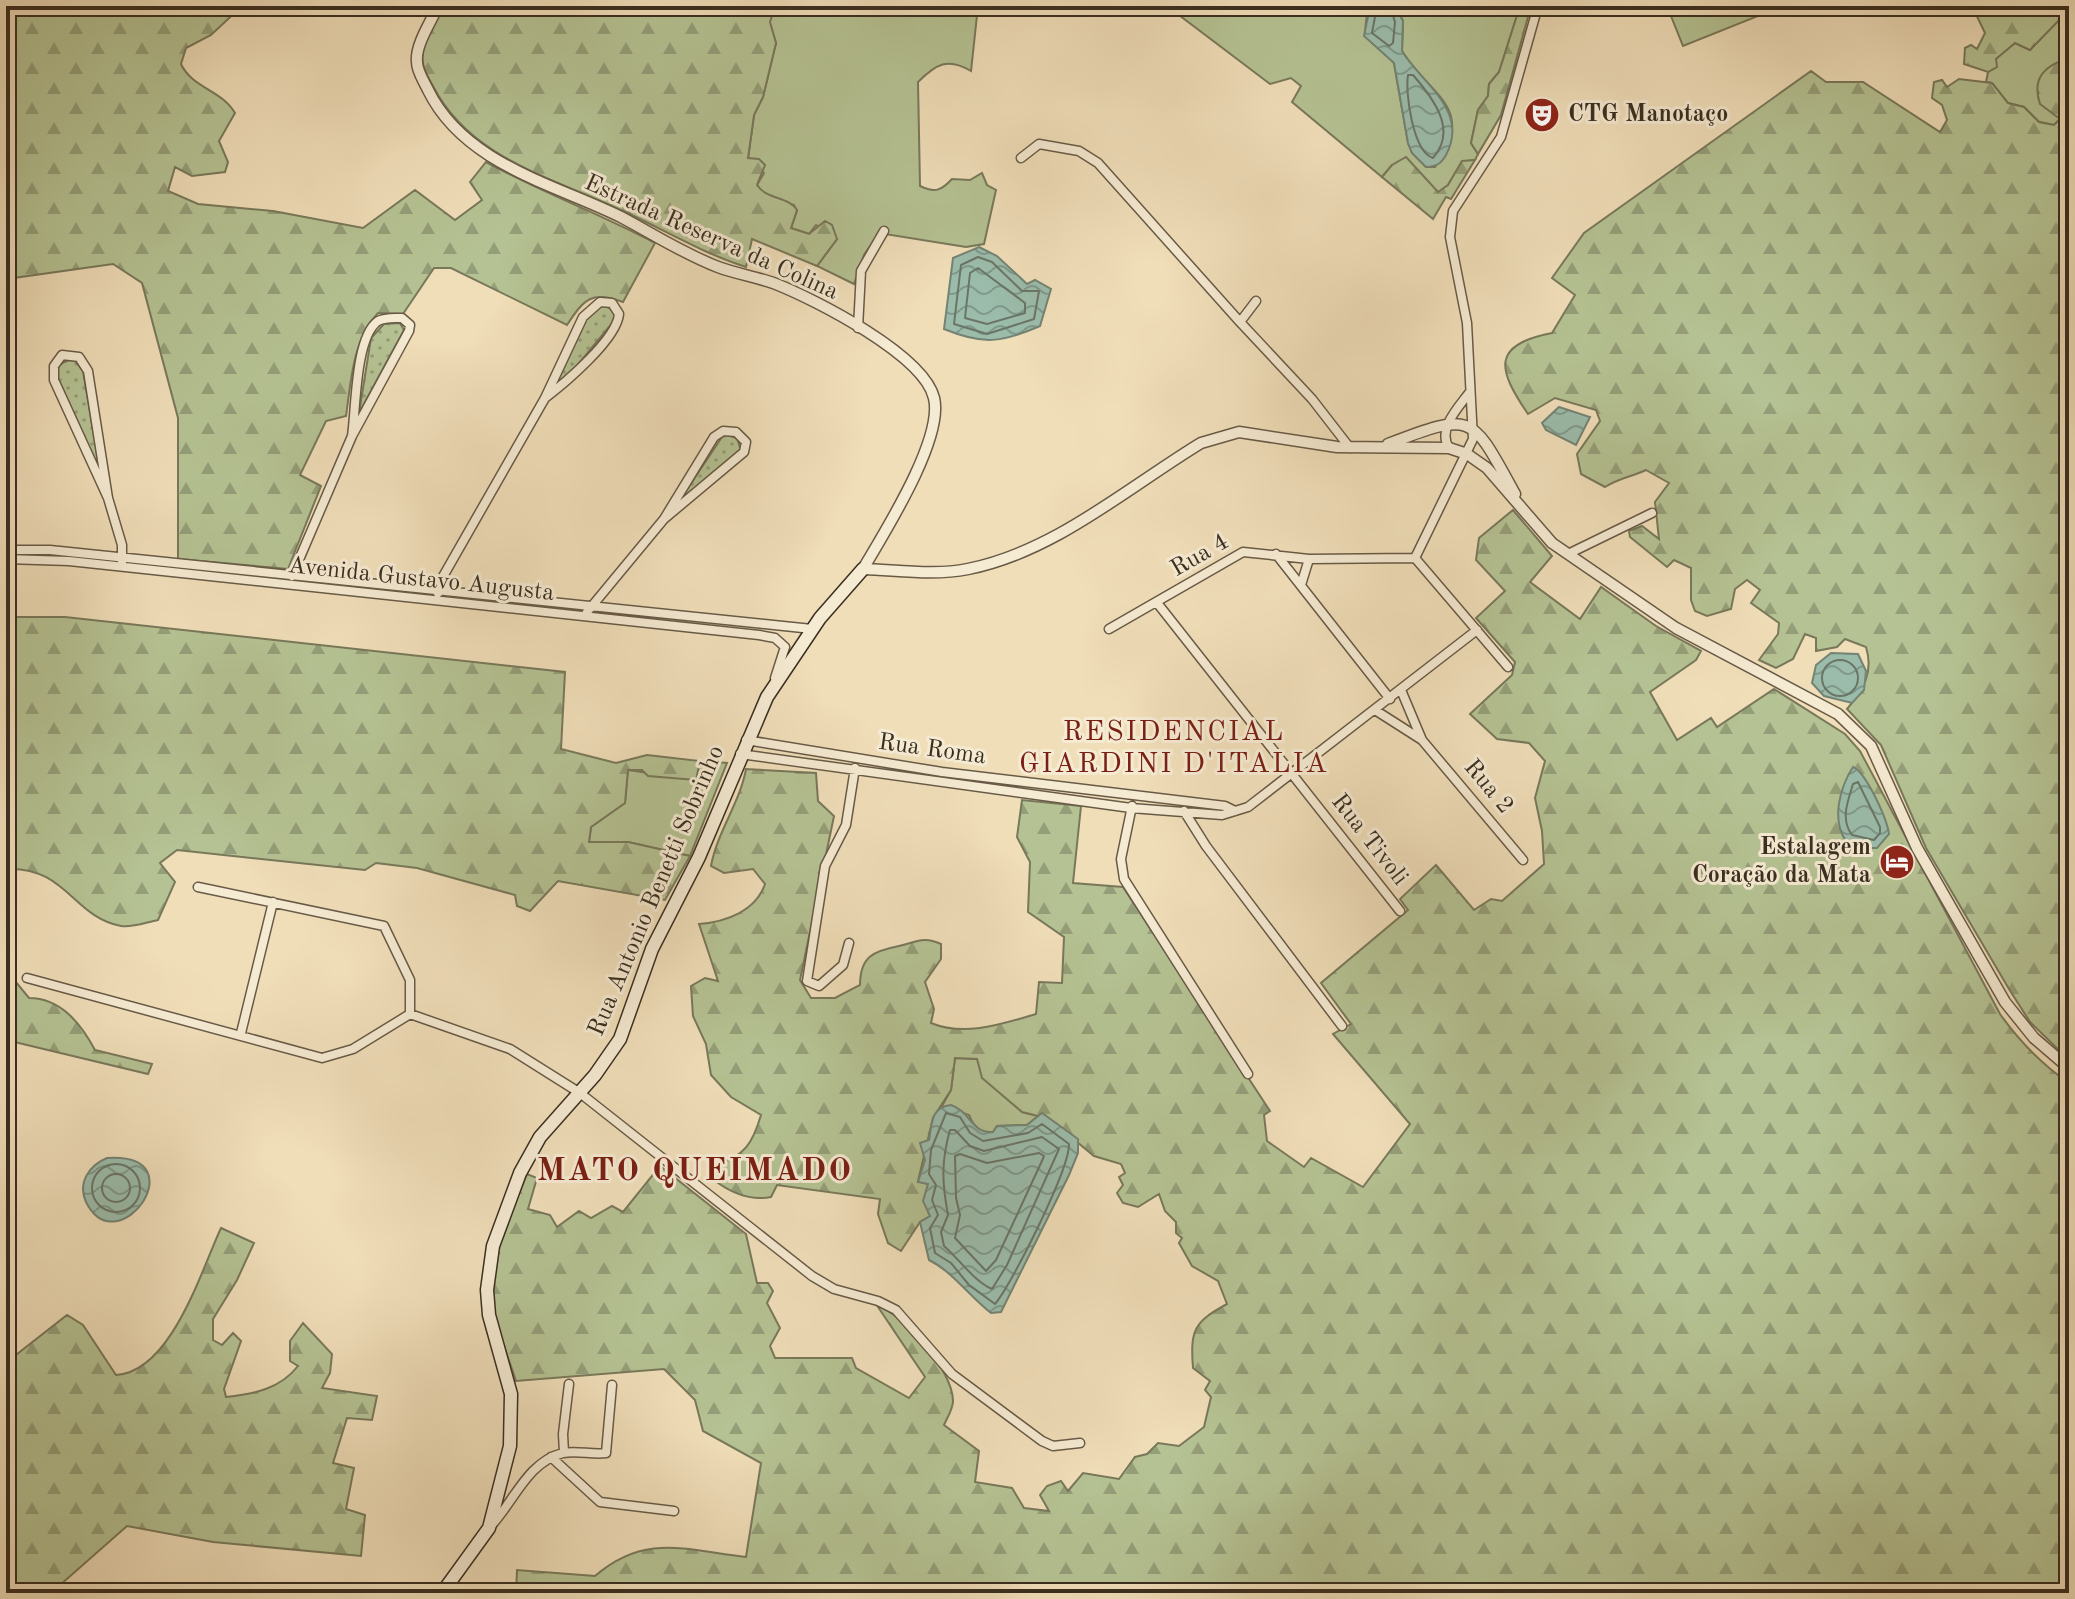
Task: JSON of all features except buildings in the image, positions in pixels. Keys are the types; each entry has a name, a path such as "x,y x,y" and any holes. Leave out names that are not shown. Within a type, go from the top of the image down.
{"main road":[{"name":"Rua Antonio Benetti Sobrinho","path":"442,1593 489,1528 498,1504 512,1428 511,1394 489,1315 487,1290 490,1256 529,1154 620,1039 652,949 699,857 746,740 772,688 812,629 863,569"}],"street":[{"name":"Estrada Reserva da Colina","path":"438,6 417,54 418,69 444,115 469,140 543,185 618,216 717,267 803,296 858,328 921,374 935,400 935,412 921,461 863,569"},
{"path":"1508,667 1415,558 1467,454 1473,430 1467,323 1449,228 1459,200 1501,137 1538,6"},
{"path":"1021,158 1033,145 1046,144 1090,156 1312,399 1350,448"},
{"path":"858,328 861,271 884,231"},
{"path":"1240,322 1256,301"},
{"path":"437,602 441,580 545,398 588,309 600,302 612,303 619,314 615,327 574,375 545,398"},
{"path":"292,576 352,436 409,331 407,321 402,318 384,319 371,328 357,388 352,436"},
{"path":"108,498 54,380 54,366 62,355 79,357 88,371 108,498 122,562"},
{"path":"1449,448 1445,440 1448,422 1469,392"},
{"path":"1383,446 1448,422 1463,423 1494,455 1527,516"},
{"path":"584,618 664,519 714,437 723,431 736,432 746,442 744,452 664,519"},
{"path":"863,569 946,572 994,563 1062,532 1201,443 1225,433 1249,433 1350,448 1449,448 1467,454 1487,468 1545,537 1568,554 1676,628 1815,701 1862,734 1880,762 1917,848 1989,977 2034,1038 2069,1068"},
{"path":"1568,554 1652,513"},
{"name":"Avenida Gustavo Augusta","path":"6,550 812,629"},
{"name":"Rua 4","path":"1109,629 1158,604 1243,552 1309,559 1415,558"},
{"path":"1276,554 1390,699"},
{"name":"Avenida Gustavo Augusta","path":"6,559 122,562 437,602 775,638 785,647 772,688"},
{"path":"1301,585 1309,559"},
{"name":"Rua Tivoli","path":"1158,604 1400,911"},
{"path":"1291,773 1477,630"},
{"name":"Rua 2","path":"1401,690 1422,740 1523,860"},
{"name":"Rua 2","path":"1375,710 1422,740"},
{"name":"Rua Roma","path":"746,740 942,772 1134,797 1222,815 1248,807 1291,773"},
{"name":"Rua Roma","path":"740,754 1131,808 1183,808"},
{"path":"849,943 840,970 819,986 807,981 825,866 846,825 856,759"},
{"path":"940,783 942,772"},
{"path":"1134,797 1121,859 1124,879 1248,1074"},
{"path":"1183,808 1342,1026"},
{"path":"198,887 384,926 410,980 410,1014"},
{"path":"241,1033 273,902"},
{"path":"27,978 241,1033 322,1058 353,1049 410,1014"},
{"path":"410,1014 510,1049 580,1093 812,1276 834,1289 878,1301 896,1310 952,1374 995,1403 1027,1431 1053,1446 1080,1443"},
{"path":"564,1453 569,1384"},
{"path":"489,1528 507,1509 532,1469 564,1453 606,1453 612,1385"},
{"path":"551,1457 600,1502 674,1511"}],"green space":[{"path":"6,6 242,6 211,35 186,48 181,64 192,79 223,99 235,113 219,141 228,162 225,172 192,176 175,167 168,191 198,204 273,211 363,228 415,190 455,220 482,200 470,182 486,162 655,243 623,302 604,297 590,299 567,325 451,268 434,268 403,314 378,313 363,335 354,361 346,416 326,421 300,475 321,486 288,569 178,559 178,418 142,283 113,264 6,279"},
{"path":"443,6 775,6 770,22 776,43 763,97 754,115 748,158 759,159 765,165 757,185 761,190 788,202 797,210 791,228 809,234 825,221 832,225 837,239 817,266 752,239 746,267 516,164 469,132 449,111 424,69 423,49"},
{"path":"775,6 978,6 971,71 956,64 943,64 918,82 920,186 938,190 952,179 970,180 982,173 987,185 996,190 984,244 966,247 879,233 864,255 854,284 817,266 837,239 816,225 809,234 791,228 797,211 794,205 763,193 757,185 764,173 748,159 754,115 763,97 776,43 769,22"},
{"path":"1167,6 1370,6 1365,28 1370,40 1394,63 1412,153 1426,167 1435,167 1447,147 1452,130 1451,116 1445,103 1402,51 1403,21 1395,6 1520,6 1499,72 1489,84 1488,96 1478,110 1471,143 1478,154 1475,160 1462,162 1448,185 1438,193 1392,165 1382,177 1292,102 1301,86 1291,78 1270,84"},
{"path":"1520,6 1531,6 1501,115 1478,154 1471,143 1478,110 1488,96 1489,84 1499,72"},
{"path":"1667,6 1760,6 1763,14 1683,46"},
{"path":"1972,6 2069,6 2069,16 2060,19 2030,50 2015,43 1996,59 1997,67 1988,72 1964,64 1965,48 1971,45 1977,49 1985,33"},
{"path":"2069,16 2069,58 2061,61 2060,119 2054,125 2039,122 2024,107 2008,103 1992,83 1986,82 1988,72 1996,67 1995,59 2015,43 2030,50 2060,19"},
{"path":"2069,58 2069,124 2059,128 2069,135 2069,1060 2030,1022 2009,989 1926,848 1881,745 1847,709 1866,681 1869,665 1866,647 1845,639 1837,647 1816,651 1816,638 1805,634 1793,659 1776,668 1759,660 1778,634 1779,623 1751,603 1760,590 1747,580 1735,589 1731,609 1707,616 1695,611 1691,600 1691,568 1674,560 1667,567 1630,537 1629,531 1642,526 1659,539 1655,502 1669,483 1646,470 1605,487 1581,474 1577,454 1600,421 1596,410 1555,398 1528,414 1510,384 1506,362 1509,352 1518,345 1552,333 1575,295 1552,278 1584,233 1811,71 1826,82 1863,82 1940,132 1947,120 1942,105 1932,98 1934,82 1942,80 1947,87 1959,79 1992,83 2008,103 2024,107 2039,122 2054,125 2060,119 2040,104 2039,79 2054,64"},
{"path":"1406,157 1438,192 1448,185 1462,161 1475,160 1451,199 1446,197 1433,219 1382,177 1392,165"},
{"path":"602,304 615,311 614,321 571,373 552,389 583,322"},
{"path":"400,323 404,330 359,413 371,338 384,324"},
{"path":"73,358 83,371 101,476 58,379 58,365"},
{"path":"724,434 737,438 741,451 676,506"},
{"path":"1513,510 1552,556 1530,582 1580,619 1601,587 1656,626 1701,651 1696,660 1650,692 1677,740 1711,718 1717,727 1774,689 1845,734 1860,751 2000,1014 2032,1052 2069,1083 2069,1593 516,1593 517,1570 595,1576 631,1554 649,1549 685,1549 746,1557 761,1463 703,1431 695,1400 664,1369 516,1381 495,1316 493,1279 500,1243 527,1174 537,1178 528,1209 550,1215 557,1227 579,1211 591,1218 612,1206 623,1212 660,1166 746,1234 757,1283 768,1283 773,1291 767,1303 780,1328 770,1346 775,1358 852,1358 856,1368 909,1398 925,1377 876,1304 887,1310 925,1345 945,1374 953,1401 944,1425 979,1451 975,1482 1012,1488 1024,1508 1049,1511 1040,1495 1047,1486 1061,1481 1068,1491 1083,1473 1119,1479 1135,1457 1147,1454 1158,1443 1179,1446 1204,1427 1211,1397 1205,1390 1210,1381 1193,1368 1192,1344 1201,1322 1227,1304 1218,1281 1192,1266 1179,1243 1182,1238 1176,1233 1176,1222 1165,1211 1159,1194 1138,1207 1123,1203 1117,1193 1123,1185 1119,1177 1125,1173 1121,1164 1094,1156 1042,1113 1038,1116 1022,1112 982,1078 977,1059 955,1058 951,1090 933,1118 918,1181 928,1184 931,1216 920,1222 901,1251 888,1243 878,1214 880,1199 777,1185 771,1197 756,1198 727,1189 714,1180 715,1165 741,1153 755,1133 761,1115 731,1097 711,1075 706,1044 693,1016 691,986 705,978 718,981 699,924 719,921 739,913 755,901 765,884 753,869 724,873 711,866 714,853 746,769 816,773 818,801 834,816 800,980 811,998 835,998 860,985 866,961 882,950 929,940 941,944 941,959 925,982 934,1009 931,1023 957,1029 984,1028 1036,1014 1039,982 1062,983 1064,937 1028,912 1030,862 1017,837 1022,800 1081,806 1073,883 1123,887 1270,1111 1264,1115 1267,1141 1304,1167 1311,1158 1363,1187 1410,1124 1333,1034 1351,1024 1321,983 1408,910 1400,899 1436,865 1474,910 1491,899 1502,901 1544,864 1542,831 1535,798 1545,761 1529,743 1497,739 1470,714 1512,675 1515,662 1476,618 1505,591 1476,560 1479,538"},
{"path":"6,617 65,617 565,672 561,749 616,763 647,755 700,761 696,780 648,776 642,770 628,770 625,803 591,827 589,842 628,842 690,856 665,900 558,881 530,911 517,906 515,895 417,868 376,863 365,870 177,850 160,863 175,882 158,920 135,926 105,921 43,875 6,869"},
{"path":"700,761 727,763 690,856 628,842 589,842 591,827 625,803 628,770 695,780"},
{"path":"6,970 29,998 51,1002 69,1014 95,1050 152,1064 148,1074 6,1040"},
{"path":"955,1058 977,1059 1022,1112 1038,1116 1027,1125 997,1126 993,1132 984,1132 978,1129 969,1115 942,1106 951,1090"},
{"path":"221,1228 254,1243 237,1280 213,1319 213,1340 222,1345 233,1333 241,1341 224,1389 226,1397 266,1389 291,1374 298,1366 290,1361 290,1341 303,1323 332,1354 330,1373 322,1388 377,1396 372,1420 347,1418 333,1463 354,1468 346,1509 365,1515 361,1556 213,1542 127,1526 51,1593 6,1593 6,1359 12,1358 67,1315 83,1325 116,1375 135,1370 153,1357 182,1316"}],"water":[{"path":"1370,6 1395,6 1403,21 1402,51 1448,111 1452,139 1444,158 1436,165 1426,167 1412,153 1394,63 1364,36"},
{"path":"979,247 997,256 1027,284 1035,280 1051,289 1040,326 992,340 970,338 944,329 953,258"},
{"path":"1559,407 1590,417 1576,445 1546,430 1542,423"},
{"path":"1831,653 1858,654 1866,671 1864,690 1852,703 1824,696 1812,683 1816,665"},
{"path":"1853,767 1870,786 1887,827 1889,834 1877,848 1863,848 1846,841 1841,833 1839,804 1844,784"},
{"path":"951,1105 986,1132 993,1132 997,1126 1027,1125 1042,1113 1078,1139 1078,1153 1069,1175 1001,1312 991,1313 946,1271 929,1260 920,1222 930,1216 923,1201 928,1184 918,1182 925,1160 920,1143 929,1140 936,1112"},
{"path":"107,1158 134,1161 147,1171 149,1186 143,1202 131,1215 116,1221 100,1218 86,1202 83,1188 87,1175 95,1165"}],"place":[{"name":"CTG Manotaço","path":"1542,115"},
{"name":"Estalagem Coração da Mata","path":"1897,862"}],"district":[{"name":"RESIDENCIAL GIARDINI D'ITALIA","path":"1174,749"},
{"name":"MATO QUEIMADO","path":"695,1172"}]}
